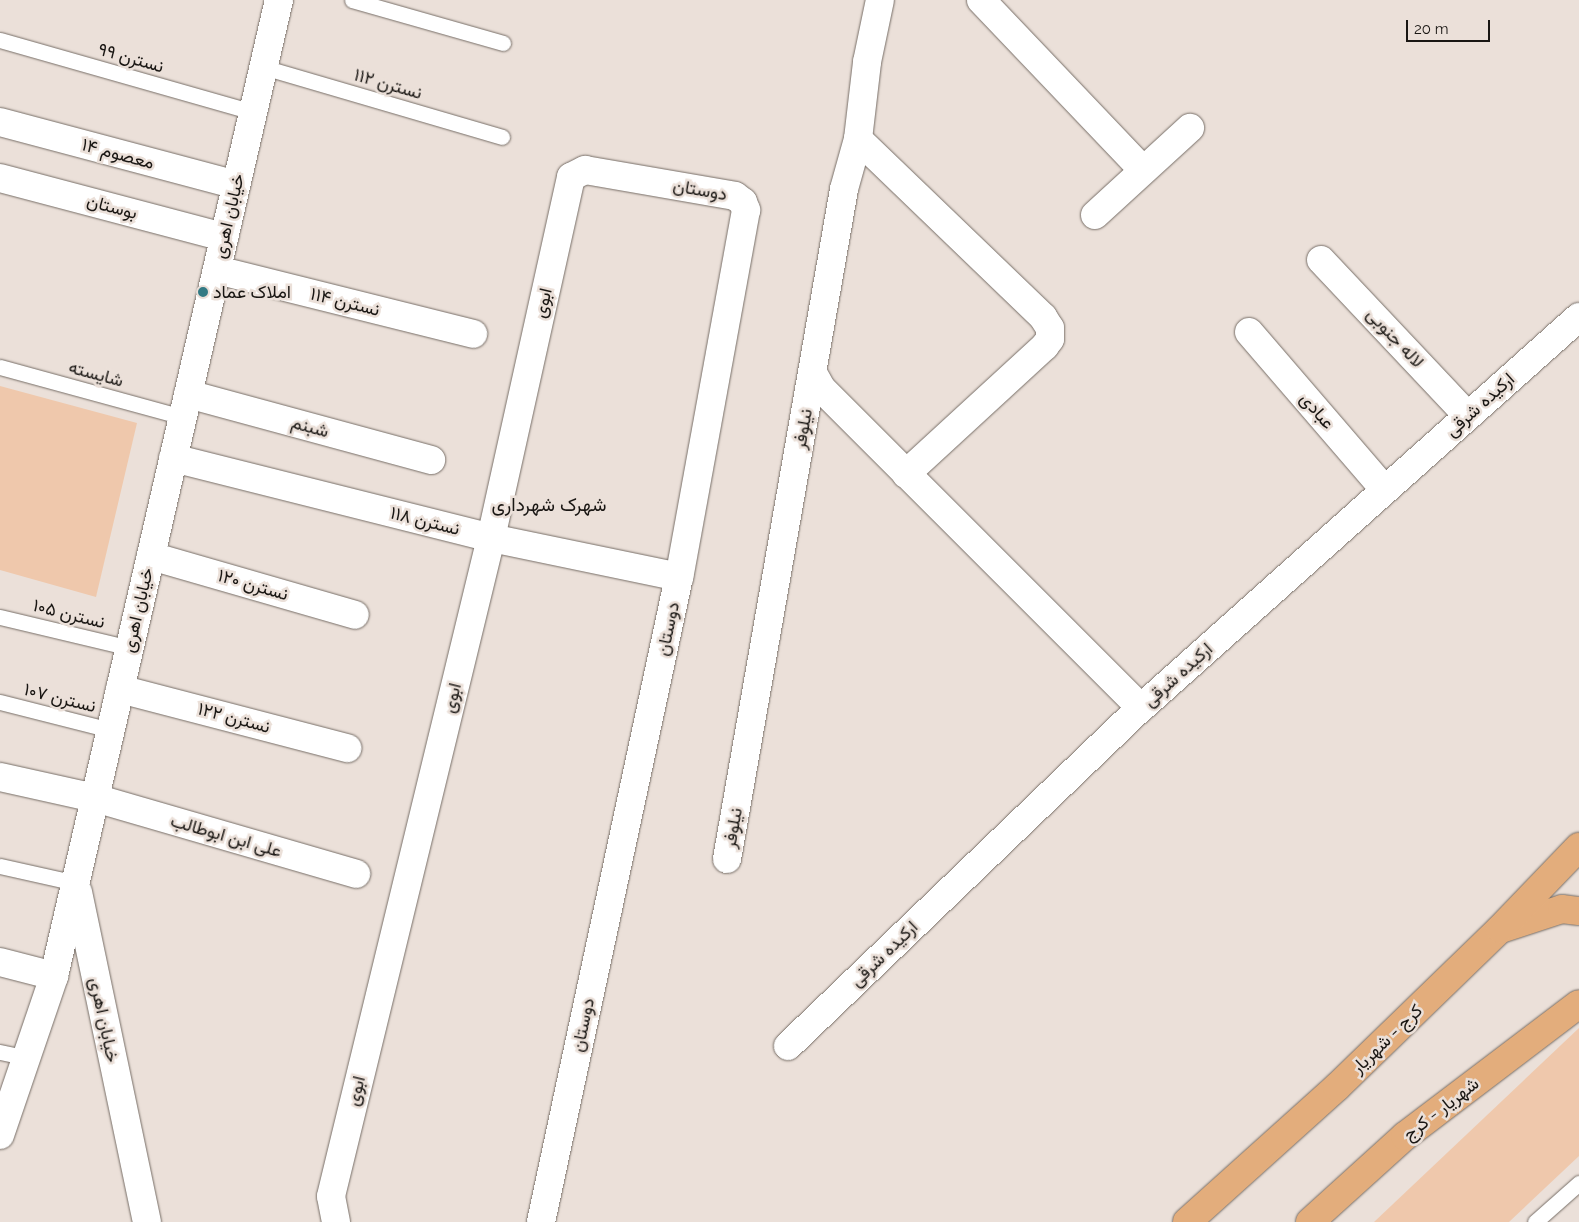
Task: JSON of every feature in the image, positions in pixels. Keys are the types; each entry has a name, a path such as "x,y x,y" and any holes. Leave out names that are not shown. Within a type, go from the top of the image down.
{"main road":[{"name":"کرج - شهریار","path":"1187,1222 1337,1087 1500,929 1579,847"},
{"path":"1500,929 1562,909 1579,911"},
{"name":"شهریار - کرج","path":"1310,1222 1404,1136 1578,1004"}],"street":[{"name":"خیابان اهری","path":"146,1222 76,883 279,0"},
{"name":"نیلوفر","path":"727,859 844,189 858,139 867,62 880,0"},
{"path":"981,0 1143,170"},
{"name":"۱۴ معصوم","path":"0,122 236,185"},
{"path":"1095,214 1190,128"},
{"path":"858,139 1043,317 1050,328 1050,339 1045,346 906,474"},
{"name":"دوستان","path":"540,1222 679,577 746,210 743,202 735,196 585,170 576,174"},
{"name":"ابوی","path":"336,1222 331,1196 491,538 571,177 576,174"},
{"name":"بوستان","path":"0,178 224,237"},
{"name":"لاله جنوبی","path":"1321,260 1468,416"},
{"name":"نسترن ۱۱۴","path":"217,270 473,334"},
{"name":"ارکیده شرقی","path":"788,1046 1141,708 1579,317"},
{"name":"عبادی","path":"1249,332 1385,490"},
{"path":"813,373 822,389 1141,708"},
{"name":"شبنم","path":"185,406 431,460"},
{"name":"نسترن ۱۱۸","path":"173,458 491,538 679,577"},
{"name":"نسترن ۱۲۰","path":"151,556 355,615"},
{"name":"نسترن ۱۲۲","path":"120,689 347,748"},
{"name":"علی ابن ابوطالب","path":"0,778 95,798 356,874"},
{"path":"0,1135 28,1058 54,976 76,883"},
{"path":"0,962 54,976"}],"lane":[{"path":"352,0 503,43"},
{"name":"نسترن ۹۹","path":"0,40 253,112"},
{"name":"نسترن ۱۱۲","path":"263,67 502,137"},
{"name":"شایسته","path":"0,367 185,406"},
{"name":"نسترن ۱۰۵","path":"0,617 130,648"},
{"name":"نسترن ۱۰۷","path":"0,702 111,730"},
{"path":"0,866 76,883"},
{"path":"0,1052 28,1058"},
{"path":"1535,1222 1579,1183"}],"shaded area":[{"path":"0,386 137,423 96,597 0,570"},
{"path":"1579,1028 1579,1156 1509,1222 1374,1222"}],"place":[{"name":"املاک عماد","path":"203,292"}],"district":[{"name":"شهرک شهرداری","path":"549,505"}]}
